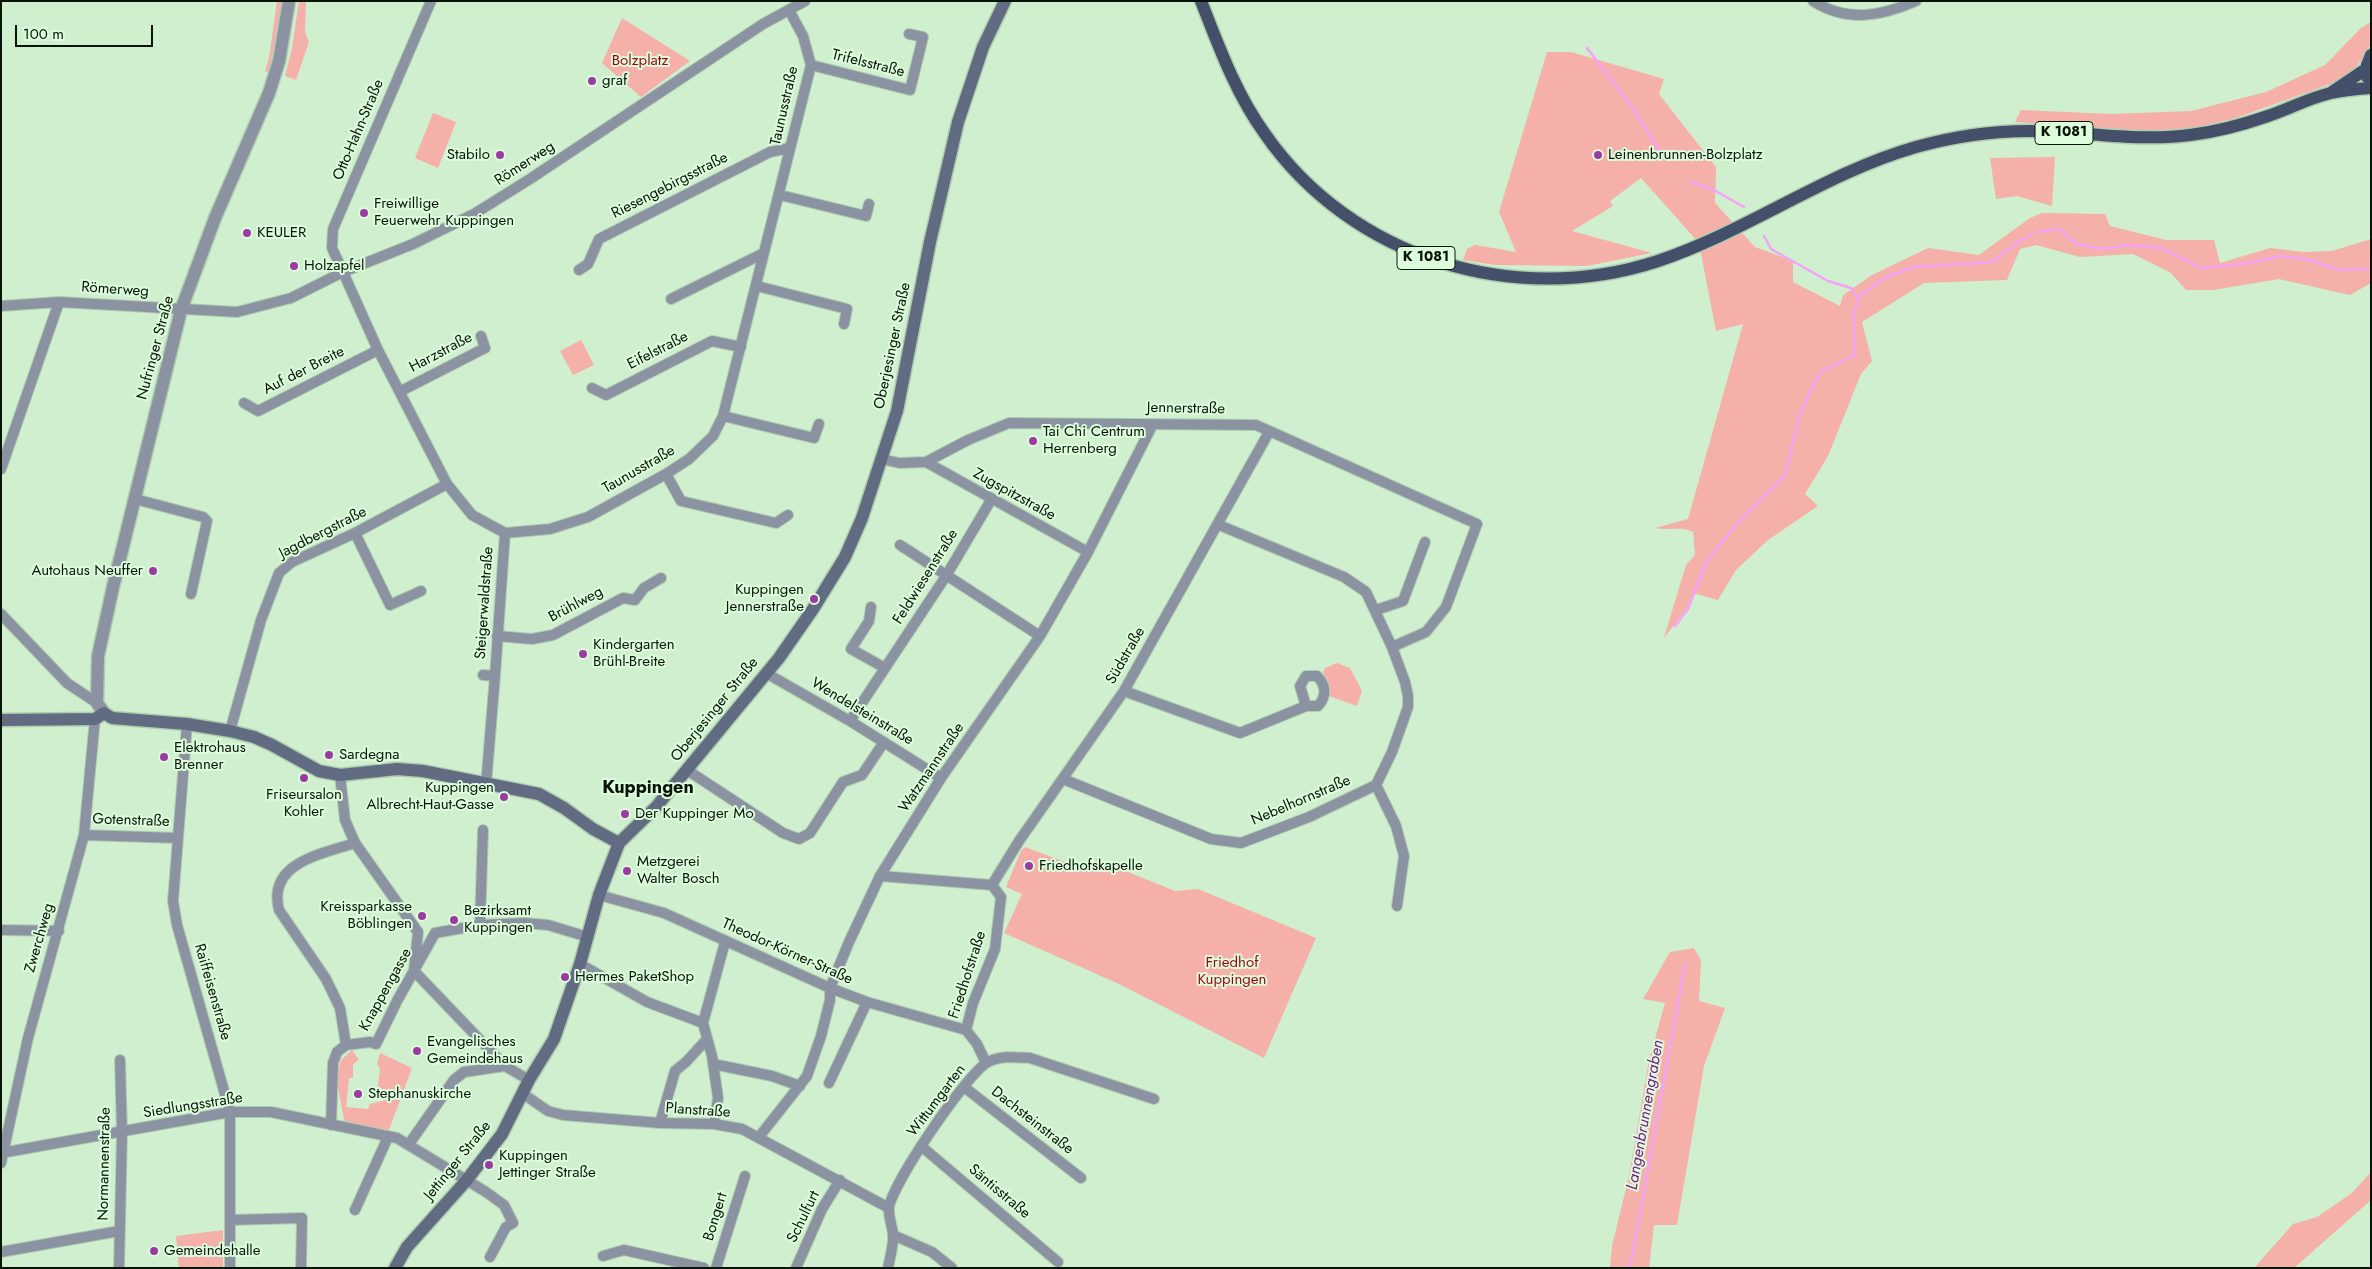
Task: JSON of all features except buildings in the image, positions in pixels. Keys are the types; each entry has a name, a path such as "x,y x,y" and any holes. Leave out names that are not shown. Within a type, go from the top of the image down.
{"main road":[{"name":"Oberjesinger Straße","path":"619,843 656,807 766,673 813,609 845,557 862,518 882,459 901,392 930,242 952,142 980,55 1005,1"},
{"name":"K 1081","path":"1201,1 1238,90 1256,122 1285,161 1310,186 1347,217 1379,237 1426,258 1460,268 1504,277 1539,279 1589,277 1610,274 1657,262 1766,214 1878,160 1950,139 2029,131 2133,138 2190,135 2234,126 2330,93 2371,87"},
{"path":"2371,55 2366,69 2371,87"},
{"name":"K 1081","path":"2330,93 2366,69"},
{"path":"1,720 99,712 112,718 187,724 230,731 254,737 272,745 319,771 340,775 397,769 426,772 539,794 564,808 593,829 619,843"},
{"name":"Jettinger Straße","path":"395,1268 407,1247 466,1181 502,1134 529,1080 554,1039 580,964 599,896 619,843"}],"street":[{"name":"Nufringer Straße","path":"99,712 98,656 181,310 215,218 269,93 279,61 289,1"},
{"name":"Otto-Hahn-Straße","path":"343,272 332,248 333,229 430,1"},
{"name":"Römerweg","path":"1,306 59,302 237,312 291,298 343,272 413,244 474,214 530,179 762,24 805,1"},
{"path":"1813,1 1830,10 1860,16 1877,15 1916,1"},
{"name":"Taunusstraße","path":"505,533 550,529 588,516 666,474 688,459 713,436 723,416 780,195 811,65 803,36 789,10"},
{"name":"Trifelsstraße","path":"811,65 910,90 923,37 909,34"},
{"name":"Riesengebirgsstraße","path":"579,270 588,264 599,239 770,152 790,148"},
{"path":"780,195 866,216 869,204"},
{"path":"671,299 764,253"},
{"path":"343,272 378,350 401,391 447,484 472,515 505,533"},
{"path":"757,286 847,309 844,324"},
{"path":"1,469 59,302"},
{"name":"Harzstraße","path":"401,391 485,348 481,336"},
{"name":"Eifelstraße","path":"592,388 606,395 712,341 741,347"},
{"name":"Auf der Breite","path":"244,404 258,411 378,350"},
{"path":"723,416 814,438 819,424"},
{"name":"Jennerstraße","path":"882,459 899,463 926,462 968,440 1009,423 1256,425 1478,524 1446,607 1426,632 1392,647"},
{"name":"Watzmannstraße","path":"759,1137 800,1086 815,1059 830,1000 830,988 848,942 880,876 941,778 1040,636 1088,552 1153,424"},
{"name":"Südstraße","path":"992,885 1019,841 1124,690 1219,525 1269,432"},
{"name":"Zugspitzstraße","path":"926,462 991,500 1088,552"},
{"path":"666,474 681,501 776,523 788,515"},
{"name":"Jagdbergstraße","path":"230,731 261,620 279,573 292,562 355,533 447,484"},
{"path":"135,499 204,517 208,521 190,594"},
{"name":"Feldwiesenstraße","path":"850,721 946,576 991,500"},
{"path":"1219,525 1344,577 1366,592 1376,610 1405,682 1408,707 1392,752 1376,784 1396,826 1404,856 1397,906"},
{"path":"355,533 390,606 421,591"},
{"name":"Steigerwaldstraße","path":"486,784 505,533"},
{"path":"1376,610 1403,600 1425,542"},
{"path":"900,545 1040,636"},
{"name":"Brühlweg","path":"497,636 532,639 553,635 623,598 635,600 644,588 661,578"},
{"name":"Feldwiesenstraße","path":"871,607 869,621 851,649 885,668"},
{"path":"1,614 67,683 99,712"},
{"name":"Wendelsteinstraße","path":"766,673 850,721 941,778"},
{"name":"Steigerwaldstraße","path":"483,675 495,676"},
{"path":"1124,690 1240,733 1306,706"},
{"name":"Zwerchweg","path":"1,1163 28,1038 84,835 99,712"},
{"name":"Raiffeisenstraße","path":"187,724 173,901 177,925 230,1112 230,1268"},
{"path":"687,770 783,834 799,839 810,834 843,782 862,775 884,742"},
{"path":"340,775 346,820 355,843 418,932 414,970 505,1066 529,1080"},
{"name":"Nebelhornstraße","path":"1063,778 1211,839 1241,843 1309,817 1376,784"},
{"path":"480,925 483,830"},
{"name":"Gotenstraße","path":"84,835 177,838"},
{"path":"331,1125 333,1063 337,1052 346,1045 340,1008 326,979 279,910 276,897 278,884 298,862 355,843"},
{"path":"880,876 992,885"},
{"name":"Friedhofstraße","path":"986,1063 977,1044 966,1030 973,1003 995,948 1001,897 992,885"},
{"name":"Theodor-Körner-Straße","path":"599,896 664,913 830,988 867,1002 966,1030"},
{"path":"418,932 435,933 480,925 524,923 548,925 588,937"},
{"path":"1,930 58,931"},
{"name":"Knappengasse","path":"346,1045 370,1042 376,1044 435,933"},
{"path":"714,1124 718,1098 713,1064 703,1023 726,942"},
{"path":"580,964 646,1002 703,1023"},
{"path":"829,1083 867,1002"},
{"path":"660,1123 675,1071 692,1057 707,1039"},
{"name":"Wittumgarten","path":"889,1208 921,1146 964,1087 986,1063 1010,1057 1030,1058 1154,1098"},
{"name":"Normannenstraße","path":"119,1268 122,1133 120,1060"},
{"path":"713,1064 772,1076 800,1086"},
{"path":"409,1144 454,1080 464,1072 505,1066"},
{"name":"Dachsteinstraße","path":"964,1087 1081,1178"},
{"name":"Planstraße","path":"522,1093 548,1111 563,1115 660,1123 714,1124 742,1129 889,1208"},
{"name":"Siedlungsstraße","path":"2,1153 122,1133 230,1112 271,1112 397,1138 486,1192 504,1206 514,1223 506,1227 490,1257"},
{"path":"355,1210 388,1137"},
{"name":"Säntisstraße","path":"921,1146 1058,1262"},
{"name":"Bongert","path":"716,1268 744,1176"},
{"name":"Schulfurt","path":"796,1268 822,1209 840,1180"},
{"path":"888,1268 893,1235 889,1208"},
{"path":"230,1220 302,1218 301,1268"},
{"path":"1,1252 119,1231"},
{"path":"893,1235 932,1252 952,1268"},
{"path":"603,1256 624,1250 703,1268"}],"green space":[{"path":"277,1 283,1 269,73 265,71 269,58"},
{"path":"299,1 306,1 305,32 309,42 296,80 285,76 292,48"},
{"name":"Bolzplatz","path":"622,18 690,61 641,97 602,63"},
{"path":"2371,22 2371,44 2356,68 2333,83 2233,119 2192,128 2144,131 2015,122 2021,110 2111,114 2191,111 2266,92 2325,65 2361,28"},
{"path":"1547,52 1571,52 1664,79 1659,94 1716,167 1715,203 1755,247 1793,261 1793,282 1840,306 1843,295 1872,275 1928,248 1979,255 2030,218 2042,213 2105,214 2110,226 2166,240 2214,240 2220,263 2270,248 2303,252 2332,251 2371,239 2371,283 2350,295 2279,279 2213,290 2186,290 2171,273 2133,254 2080,257 2036,245 2020,249 2007,280 1924,283 1862,322 1872,361 1861,374 1828,456 1805,494 1818,506 1768,540 1736,570 1718,600 1693,593 1687,608 1664,638 1686,565 1695,555 1693,532 1683,529 1655,528 1688,519 1743,324 1716,331 1699,243 1641,178 1610,201 1613,206 1572,231 1652,253 1587,266 1495,265 1463,260 1467,249 1475,245 1516,252 1499,212"},
{"path":"433,113 456,122 438,168 415,158"},
{"path":"2055,157 2052,206 2017,196 1996,199 1990,158"},
{"path":"581,340 594,365 573,375 560,351"},
{"path":"1337,663 1350,668 1362,691 1357,706 1329,696 1330,691 1323,672 1325,668"},
{"name":"Friedhof Kuppingen","path":"1025,847 1091,872 1096,859 1175,891 1198,889 1316,938 1264,1058 1119,984 1004,933 1022,894 1006,887 1021,851"},
{"path":"1694,948 1701,960 1699,1001 1725,1008 1704,1066 1677,1225 1654,1225 1649,1268 1610,1268 1612,1246 1629,1176 1649,1060 1665,1003 1643,999 1670,952"},
{"path":"352,1050 359,1060 353,1064 353,1078 349,1078 346,1107 368,1109 370,1104 393,1098 378,1086 380,1069 377,1064 380,1053 412,1068 389,1130 345,1124 336,1078 341,1060"},
{"path":"2371,1172 2371,1200 2294,1268 2254,1268 2293,1224 2317,1217 2352,1193"},
{"path":"223,1230 223,1268 179,1268 176,1236"}],"waterway":[{"path":"1587,48 1634,110 1663,156"},
{"path":"1691,182 1714,190 1744,207"},
{"name":"Langenbrunnengraben","path":"2038,232 2059,229 2077,244 2102,249 2129,245 2161,248 2201,268 2242,264 2282,256 2306,259 2339,270 2371,269"},
{"name":"Langenbrunnengraben","path":"1675,626 1688,609 1706,562 1742,518 1785,476 1800,413 1820,372 1855,355 1853,317 1858,298 1884,278 1914,267 1992,262 2018,242 2033,234"},
{"path":"1764,236 1771,249 1828,281 1851,288 1858,298"},
{"name":"Langenbrunnengraben","path":"1630,1268 1685,965"}],"place":[{"name":"graf","path":"592,81"},
{"name":"Stabilo","path":"500,155"},
{"name":"Leinenbrunnen-Bolzplatz","path":"1598,155"},
{"name":"Freiwillige Feuerwehr Kuppingen","path":"364,213"},
{"name":"KEULER","path":"247,233"},
{"name":"Holzapfel","path":"294,266"},
{"name":"Tai Chi Centrum Herrenberg","path":"1033,441"},
{"name":"Autohaus Neuffer","path":"153,571"},
{"name":"Kuppingen Jennerstraße","path":"814,599"},
{"name":"Kindergarten Brühl-Breite","path":"583,654"},
{"name":"Sardegna","path":"329,755"},
{"name":"Elektrohaus Brenner","path":"164,757"},
{"name":"Friseursalon Kohler","path":"304,778"},
{"name":"Kuppingen Albrecht-Haut-Gasse","path":"504,797"},
{"name":"Der Kuppinger Mo","path":"625,814"},
{"name":"Friedhofskapelle","path":"1029,866"},
{"name":"Metzgerei Walter Bosch","path":"627,871"},
{"name":"Kreissparkasse Böblingen","path":"422,916"},
{"name":"Bezirksamt Kuppingen","path":"454,920"},
{"name":"Hermes PaketShop","path":"565,977"},
{"name":"Evangelisches Gemeindehaus","path":"417,1051"},
{"name":"Stephanuskirche","path":"358,1094"},
{"name":"Kuppingen Jettinger Straße","path":"489,1165"},
{"name":"Gemeindehalle","path":"154,1251"}],"district":[{"name":"Kuppingen","path":"648,789"}]}
